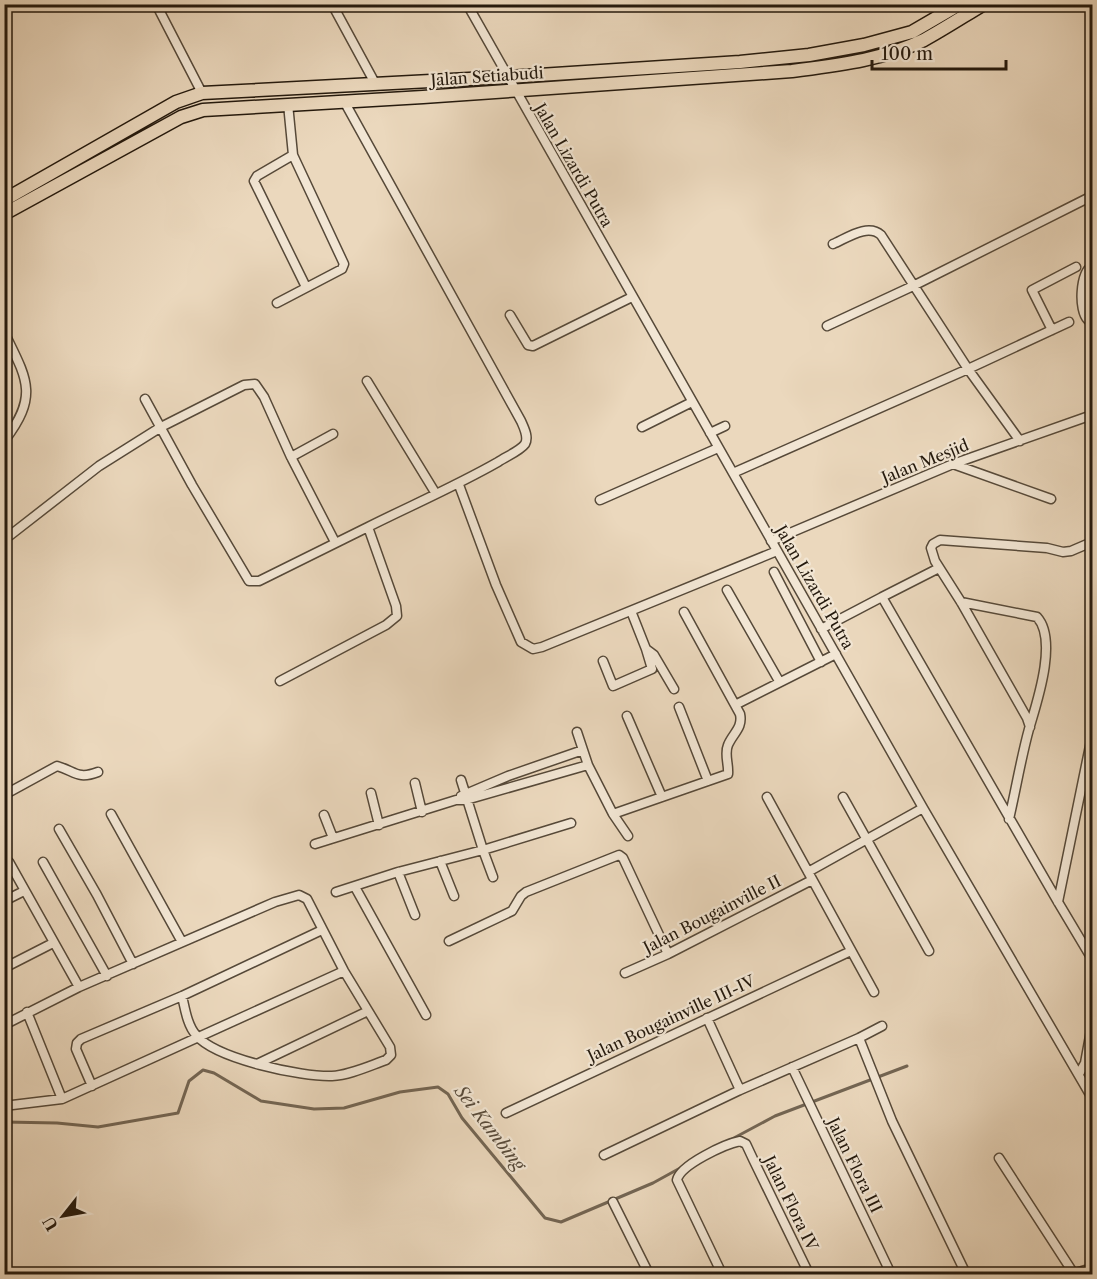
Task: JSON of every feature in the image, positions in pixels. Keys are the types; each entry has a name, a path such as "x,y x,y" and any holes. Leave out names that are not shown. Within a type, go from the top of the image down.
{"main road":[{"name":"Jalan Setiabudi","path":"4,200 176,102 202,93 376,85 740,62 827,52 887,40 912,32 960,4"},
{"name":"Jalan Setiabudi","path":"4,214 181,117 203,110 792,71 850,64 891,53 922,40 984,4"}],"street":[{"path":"171,4 157,8 202,93"},
{"path":"332,4 376,85"},
{"name":"Jalan Lizardi Putra","path":"467,4 923,808 1092,1098"},
{"path":"145,399 192,485 249,581 259,580 459,484 524,445 526,434 521,422 344,101"},
{"path":"277,303 342,269 344,264 293,155 288,104"},
{"path":"293,155 257,176 254,181 306,287"},
{"path":"827,326 913,286 1092,196"},
{"path":"833,244 866,230 877,231 968,369 1020,441"},
{"path":"1092,266 1086,272 1082,300 1084,317 1092,320"},
{"path":"1052,330 1032,290 1076,267"},
{"path":"510,315 528,345 533,346 632,297"},
{"path":"733,473 1069,322"},
{"path":"4,332 19,362 27,387 27,403 16,426 5,440"},
{"path":"367,381 436,494"},
{"path":"4,540 99,466 161,427 244,385 255,384 264,397 291,457 335,542"},
{"path":"642,427 692,402"},
{"name":"Jalan Mesjid","path":"771,541 953,464 1092,415"},
{"path":"710,434 725,426"},
{"path":"291,457 333,434"},
{"path":"600,500 718,448"},
{"path":"953,464 1051,499"},
{"path":"459,484 496,585 521,642 533,649 777,551"},
{"path":"280,681 376,631 397,616 397,610 368,526"},
{"path":"1030,727 1027,718 939,568 931,548 940,540 1047,548 1063,552 1092,542"},
{"path":"822,629 939,568"},
{"path":"774,572 821,662"},
{"path":"727,590 779,681"},
{"path":"882,597 1092,959"},
{"path":"961,603 1031,615 1041,621 1045,636 1046,650 1038,698 1009,819"},
{"path":"603,661 613,686 652,669 631,611"},
{"path":"613,814 726,775 729,771 726,752 741,722 735,705 684,612"},
{"path":"646,648 654,655 674,689"},
{"path":"735,705 836,654"},
{"path":"679,707 708,781"},
{"path":"627,716 662,797"},
{"path":"577,732 588,765 613,814 628,836"},
{"path":"1058,902 1092,736"},
{"path":"465,797 508,776 584,750"},
{"path":"315,844 465,797 588,765"},
{"path":"4,795 57,766 80,776 98,772"},
{"path":"461,780 494,878"},
{"path":"415,783 422,812"},
{"path":"371,793 379,825"},
{"path":"767,797 874,992"},
{"path":"843,797 929,951"},
{"name":"Jalan Bougainville II","path":"625,974 668,954 810,876 866,839 923,808"},
{"path":"111,814 182,942"},
{"path":"324,815 333,838"},
{"path":"336,892 572,823"},
{"path":"59,830 97,895 133,964"},
{"path":"449,941 512,911 520,896 526,892 619,855 623,858 668,954"},
{"path":"440,861 454,896"},
{"path":"9,862 79,987"},
{"path":"43,862 106,976"},
{"path":"398,872 415,915"},
{"path":"355,886 426,1016"},
{"path":"4,901 24,891"},
{"path":"4,1025 79,987 275,902 299,895 307,899 344,971 390,1047 391,1055 386,1060 346,1074 333,1076 257,1064 232,1056 199,1038 191,1028 182,996"},
{"path":"92,1086 75,1049 77,1043 322,930"},
{"path":"4,968 53,943"},
{"name":"Jalan Bougainville III-IV","path":"506,1113 850,951"},
{"path":"4,1106 62,1099 344,971"},
{"path":"257,1064 368,1011"},
{"path":"27,1012 62,1099"},
{"path":"707,1018 740,1090"},
{"path":"1079,1074 1085,1063 1092,1024"},
{"path":"604,1155 882,1026"},
{"path":"859,1038 892,1121 966,1275"},
{"name":"Jalan Flora III","path":"792,1067 891,1275"},
{"name":"Jalan Flora IV","path":"722,1275 677,1180 678,1175 685,1168 720,1148 740,1141 746,1144 808,1275"},
{"path":"999,1158 1073,1274 1092,1268"},
{"path":"613,1202 649,1275"}],"waterway":[{"name":"Sei Kambing","path":"732,1139 775,1116 907,1066"},
{"name":"Sei Kambing","path":"4,1122 57,1123 98,1127 178,1113 189,1081 203,1070 214,1073 261,1101 314,1109 344,1108 400,1092 438,1087 448,1094 462,1118 545,1218 561,1222 653,1183 682,1167"}]}
